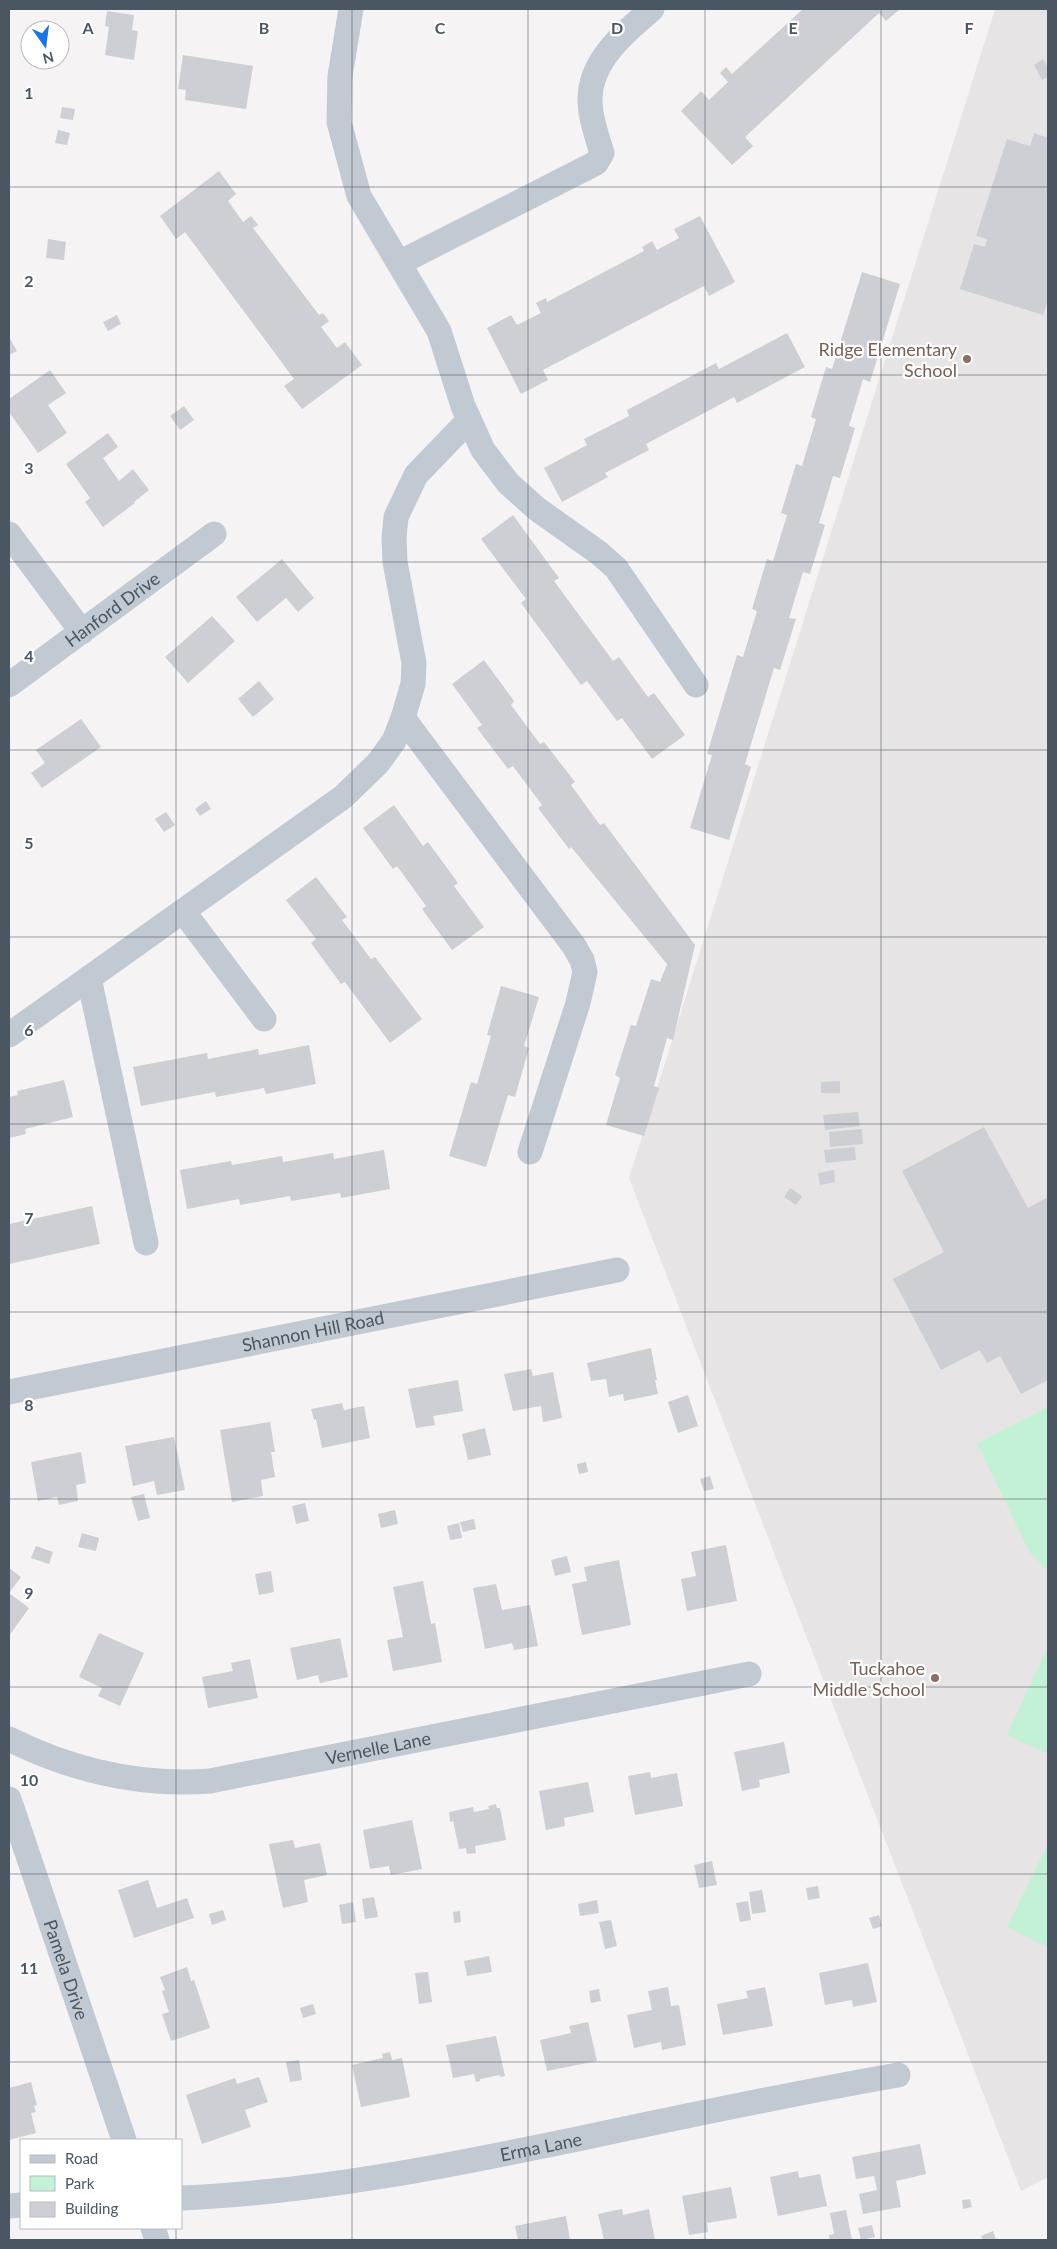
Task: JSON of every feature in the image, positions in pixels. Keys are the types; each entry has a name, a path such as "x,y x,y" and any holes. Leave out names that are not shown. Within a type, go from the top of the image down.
{"street":[{"path":"350,9 340,76 339,122 359,196 439,331 469,420 482,450 508,483 537,509 598,552 616,568 696,685"},
{"path":"399,263 596,163 602,153 591,111 592,79 604,57 617,40 652,9"},
{"path":"9,1035 343,797 378,763 394,741 404,718 413,684 414,663 395,562 396,516 416,475 469,420"},
{"path":"9,534 82,632"},
{"name":"Hanford Drive","path":"9,685 214,534"},
{"path":"404,718 574,946 582,960 585,972 578,1003 530,1152"},
{"path":"183,911 264,1019"},
{"path":"89,978 146,1243"},
{"name":"Shannon Hill Road","path":"9,1392 617,1270"},
{"name":"Vernelle Lane","path":"9,1739 41,1755 118,1777 141,1781 186,1783 210,1781 749,1674"},
{"name":"Pamela Drive","path":"9,1798 124,2139"},
{"name":"Erma Lane","path":"182,2198 234,2196 342,2184 504,2154 802,2092 898,2075"}],"shaded area":[{"name":"Tuckahoe Middle School","path":"995,9 1048,9 1048,2177 1021,2191 629,1178"}],"green space":[{"path":"1048,1407 1048,1571 1030,1553 977,1443"},
{"path":"1048,1646 1048,1754 1007,1735"},
{"path":"1048,1844 1048,1947 1007,1927"}],"building":[{"path":"803,9 900,9 886,21 879,13 745,137 753,146 732,165 681,111 701,91 709,100 728,82 720,73 726,67 732,74"},
{"path":"107,11 134,15 132,30 138,31 134,60 105,55 109,27 105,26"},
{"path":"183,55 253,66 246,109 185,100 186,90 178,89"},
{"path":"1043,59 1048,68 1048,77 1042,80 1034,65"},
{"path":"62,107 75,109 73,120 60,118"},
{"path":"58,130 70,133 67,145 55,143"},
{"path":"1034,133 1048,138 1048,300 1043,315 960,289 974,244 985,247 987,239 976,236 1007,139 1030,146"},
{"path":"219,171 236,194 228,201 243,222 251,216 258,225 253,228 319,315 323,313 329,321 321,327 337,348 345,342 362,365 302,409 284,386 294,379 185,232 176,239 160,216"},
{"path":"700,216 735,282 709,296 704,286 543,370 548,380 521,394 487,328 511,315 517,325 541,313 536,303 546,298 547,302 644,251 642,247 652,241 657,250 679,238 674,229"},
{"path":"48,239 66,242 64,260 46,258"},
{"path":"862,272 900,284 870,382 863,379 849,426 855,428 840,478 833,476 819,523 825,525 810,574 803,572 789,618 796,619 780,670 774,668 745,764 751,767 729,840 690,828 712,755 707,754 737,655 743,657 757,611 752,609 767,559 773,561 787,515 781,513 796,464 802,466 816,419 811,417 826,367 832,369"},
{"path":"117,315 121,324 108,331 103,322"},
{"path":"787,333 805,367 737,403 734,397 646,444 649,450 605,473 608,477 562,502 544,468 587,445 584,439 629,416 627,410 716,363 719,369"},
{"path":"9,337 17,351 9,355"},
{"path":"50,370 66,393 48,405 67,433 38,453 9,412 9,399"},
{"path":"184,406 194,420 180,430 170,416"},
{"path":"108,433 118,447 103,458 119,481 133,469 149,490 103,527 85,502 90,498 66,464"},
{"path":"513,515 559,578 554,581 613,661 619,657 648,697 654,693 685,735 652,759 622,718 617,721 587,681 581,685 521,603 526,599 481,539"},
{"path":"282,559 314,598 298,612 286,598 257,622 236,597"},
{"path":"212,616 235,641 188,683 165,657"},
{"path":"484,660 514,701 511,705 540,744 544,742 575,782 571,785 600,825 604,823 695,945 673,1040 667,1038 654,1086 659,1088 644,1136 606,1125 620,1078 615,1075 631,1025 636,1026 651,979 660,982 667,964 571,847 569,849 538,808 542,805 513,766 508,769 477,728 482,725 452,684"},
{"path":"259,681 274,699 253,717 238,699"},
{"path":"81,719 101,747 42,788 31,773 45,763 36,750"},
{"path":"206,801 211,809 200,816 195,809"},
{"path":"394,805 423,846 428,842 458,883 454,886 484,927 452,950 422,909 426,906 397,866 393,869 363,828"},
{"path":"166,812 175,825 164,832 155,819"},
{"path":"316,877 347,917 342,920 371,959 375,957 422,1019 390,1043 345,982 341,984 311,943 316,939 286,900"},
{"path":"501,986 539,997 524,1046 529,1048 515,1097 508,1095 486,1167 449,1156 471,1082 477,1084 491,1036 487,1035"},
{"path":"309,1045 316,1084 266,1094 264,1088 216,1097 215,1092 141,1106 133,1067 207,1053 208,1059 258,1049 259,1055"},
{"path":"64,1080 73,1117 25,1129 26,1134 9,1138 9,1097 18,1095 17,1091"},
{"path":"840,1081 840,1093 821,1093 821,1082"},
{"path":"858,1112 860,1126 825,1130 823,1115"},
{"path":"984,1127 1028,1208 1048,1197 1048,1380 1021,1394 1000,1356 987,1363 980,1350 941,1370 893,1279 944,1252 902,1171"},
{"path":"862,1129 863,1144 830,1147 829,1132"},
{"path":"855,1147 856,1160 826,1163 824,1150"},
{"path":"384,1150 390,1189 341,1198 340,1193 291,1201 290,1196 240,1205 239,1199 187,1209 180,1170 231,1161 232,1165 282,1156 283,1162 333,1153 334,1159"},
{"path":"834,1170 835,1182 820,1185 818,1173"},
{"path":"790,1188 802,1196 796,1205 784,1197"},
{"path":"92,1206 100,1244 9,1264 9,1224"},
{"path":"651,1348 658,1394 624,1401 623,1394 609,1397 606,1379 591,1381 587,1363"},
{"path":"531,1369 533,1376 553,1372 562,1418 543,1422 541,1406 513,1411 504,1374"},
{"path":"458,1380 463,1411 433,1416 435,1425 416,1428 408,1389"},
{"path":"688,1395 698,1426 678,1433 668,1402"},
{"path":"342,1403 344,1410 364,1406 370,1438 322,1448 316,1419 314,1420 311,1409"},
{"path":"270,1422 275,1452 271,1452 275,1477 261,1480 263,1496 232,1502 220,1430"},
{"path":"485,1428 491,1455 468,1460 462,1434"},
{"path":"174,1437 185,1490 157,1495 154,1481 133,1486 125,1446"},
{"path":"81,1452 86,1483 76,1485 78,1501 59,1505 57,1497 38,1501 31,1462"},
{"path":"586,1462 588,1472 579,1474 577,1464"},
{"path":"710,1476 714,1489 704,1491 700,1479"},
{"path":"144,1494 150,1518 138,1521 131,1497"},
{"path":"305,1503 309,1521 296,1524 292,1506"},
{"path":"395,1510 398,1524 381,1528 378,1514"},
{"path":"474,1519 476,1529 463,1532 460,1522"},
{"path":"459,1523 462,1538 450,1540 447,1526"},
{"path":"82,1533 99,1538 96,1551 78,1547"},
{"path":"726,1545 737,1601 687,1611 681,1579 696,1576 691,1552"},
{"path":"36,1546 53,1552 49,1564 31,1558"},
{"path":"567,1556 571,1572 555,1576 551,1560"},
{"path":"619,1560 631,1625 582,1635 572,1584 587,1581 584,1567"},
{"path":"9,1568 21,1577 9,1593"},
{"path":"271,1571 274,1592 259,1595 255,1574"},
{"path":"423,1581 431,1624 435,1623 442,1662 393,1671 387,1640 403,1637 393,1587"},
{"path":"496,1584 502,1610 530,1605 538,1646 514,1650 512,1643 485,1649 473,1588"},
{"path":"9,1593 29,1608 9,1636"},
{"path":"99,1633 144,1653 120,1706 98,1696 102,1688 79,1677"},
{"path":"340,1638 348,1677 320,1683 318,1675 297,1680 290,1648"},
{"path":"250,1659 258,1698 208,1708 202,1677 233,1671 231,1663"},
{"path":"784,1742 790,1773 759,1780 760,1787 742,1791 734,1752"},
{"path":"650,1772 651,1778 677,1773 683,1806 635,1815 628,1776"},
{"path":"588,1782 594,1812 564,1818 565,1826 546,1830 539,1791"},
{"path":"496,1804 497,1808 500,1808 506,1840 475,1846 476,1853 467,1854 466,1848 459,1849 453,1821 450,1822 449,1812 473,1807 474,1812 489,1809 488,1806"},
{"path":"412,1820 422,1869 391,1875 389,1866 370,1869 363,1830"},
{"path":"293,1840 295,1848 320,1843 327,1875 304,1880 308,1902 283,1908 269,1844"},
{"path":"712,1861 717,1885 699,1888 694,1865"},
{"path":"148,1880 157,1908 187,1898 194,1918 134,1938 118,1890"},
{"path":"818,1886 820,1898 808,1900 806,1888"},
{"path":"762,1890 766,1912 752,1914 749,1892"},
{"path":"374,1897 378,1917 365,1919 362,1899"},
{"path":"597,1900 599,1913 580,1916 578,1904"},
{"path":"748,1901 751,1920 740,1922 736,1903"},
{"path":"353,1902 356,1922 342,1924 339,1905"},
{"path":"223,1910 226,1920 212,1925 209,1914"},
{"path":"460,1911 461,1922 454,1923 453,1912"},
{"path":"879,1915 882,1926 873,1929 869,1918"},
{"path":"611,1920 617,1946 605,1949 599,1922"},
{"path":"489,1956 492,1972 467,1976 464,1961"},
{"path":"868,1963 877,2002 853,2007 852,2000 825,2005 819,1973"},
{"path":"187,1967 191,1981 194,1980 210,2028 171,2041 162,2014 169,2012 162,1991 165,1990 160,1977"},
{"path":"428,1972 432,2002 419,2004 415,1973"},
{"path":"668,1987 671,2006 679,2005 686,2045 662,2050 661,2042 634,2048 627,2015 652,2010 648,1991"},
{"path":"765,1987 773,2026 723,2035 717,2004 748,1998 746,1991"},
{"path":"599,1989 601,2001 591,2003 589,1991"},
{"path":"313,2004 316,2014 303,2018 300,2008"},
{"path":"588,2022 597,2061 547,2071 540,2040 571,2033 569,2026"},
{"path":"496,2036 505,2076 500,2077 500,2075 480,2079 480,2081 476,2082 474,2074 453,2078 446,2045"},
{"path":"390,2052 392,2060 402,2058 410,2097 361,2107 352,2065 383,2058 382,2054"},
{"path":"299,2060 302,2080 290,2082 286,2062"},
{"path":"259,2077 268,2102 245,2110 251,2127 202,2144 186,2095 235,2078 237,2084"},
{"path":"31,2082 37,2105 34,2106 36,2112 31,2113 36,2133 9,2140 9,2088"},
{"path":"920,2144 926,2174 896,2181 901,2207 863,2214 859,2194 877,2190 874,2176 856,2179 852,2157"},
{"path":"798,2171 799,2178 820,2174 827,2206 778,2216 770,2177"},
{"path":"731,2187 737,2218 707,2223 708,2232 689,2235 682,2196"},
{"path":"970,2199 972,2207 963,2209 962,2200"},
{"path":"622,2209 623,2215 649,2209 655,2240 604,2240 598,2214"},
{"path":"846,2210 852,2240 830,2240 829,2235 834,2234 830,2213"},
{"path":"566,2216 570,2240 518,2240 515,2226"},
{"path":"872,2225 875,2237 861,2240 858,2228"},
{"path":"993,2231 996,2240 983,2240 981,2236"}],"place":[{"name":"Ridge Elementary School","path":"967,359"},
{"name":"Tuckahoe Middle School","path":"935,1678"}]}
